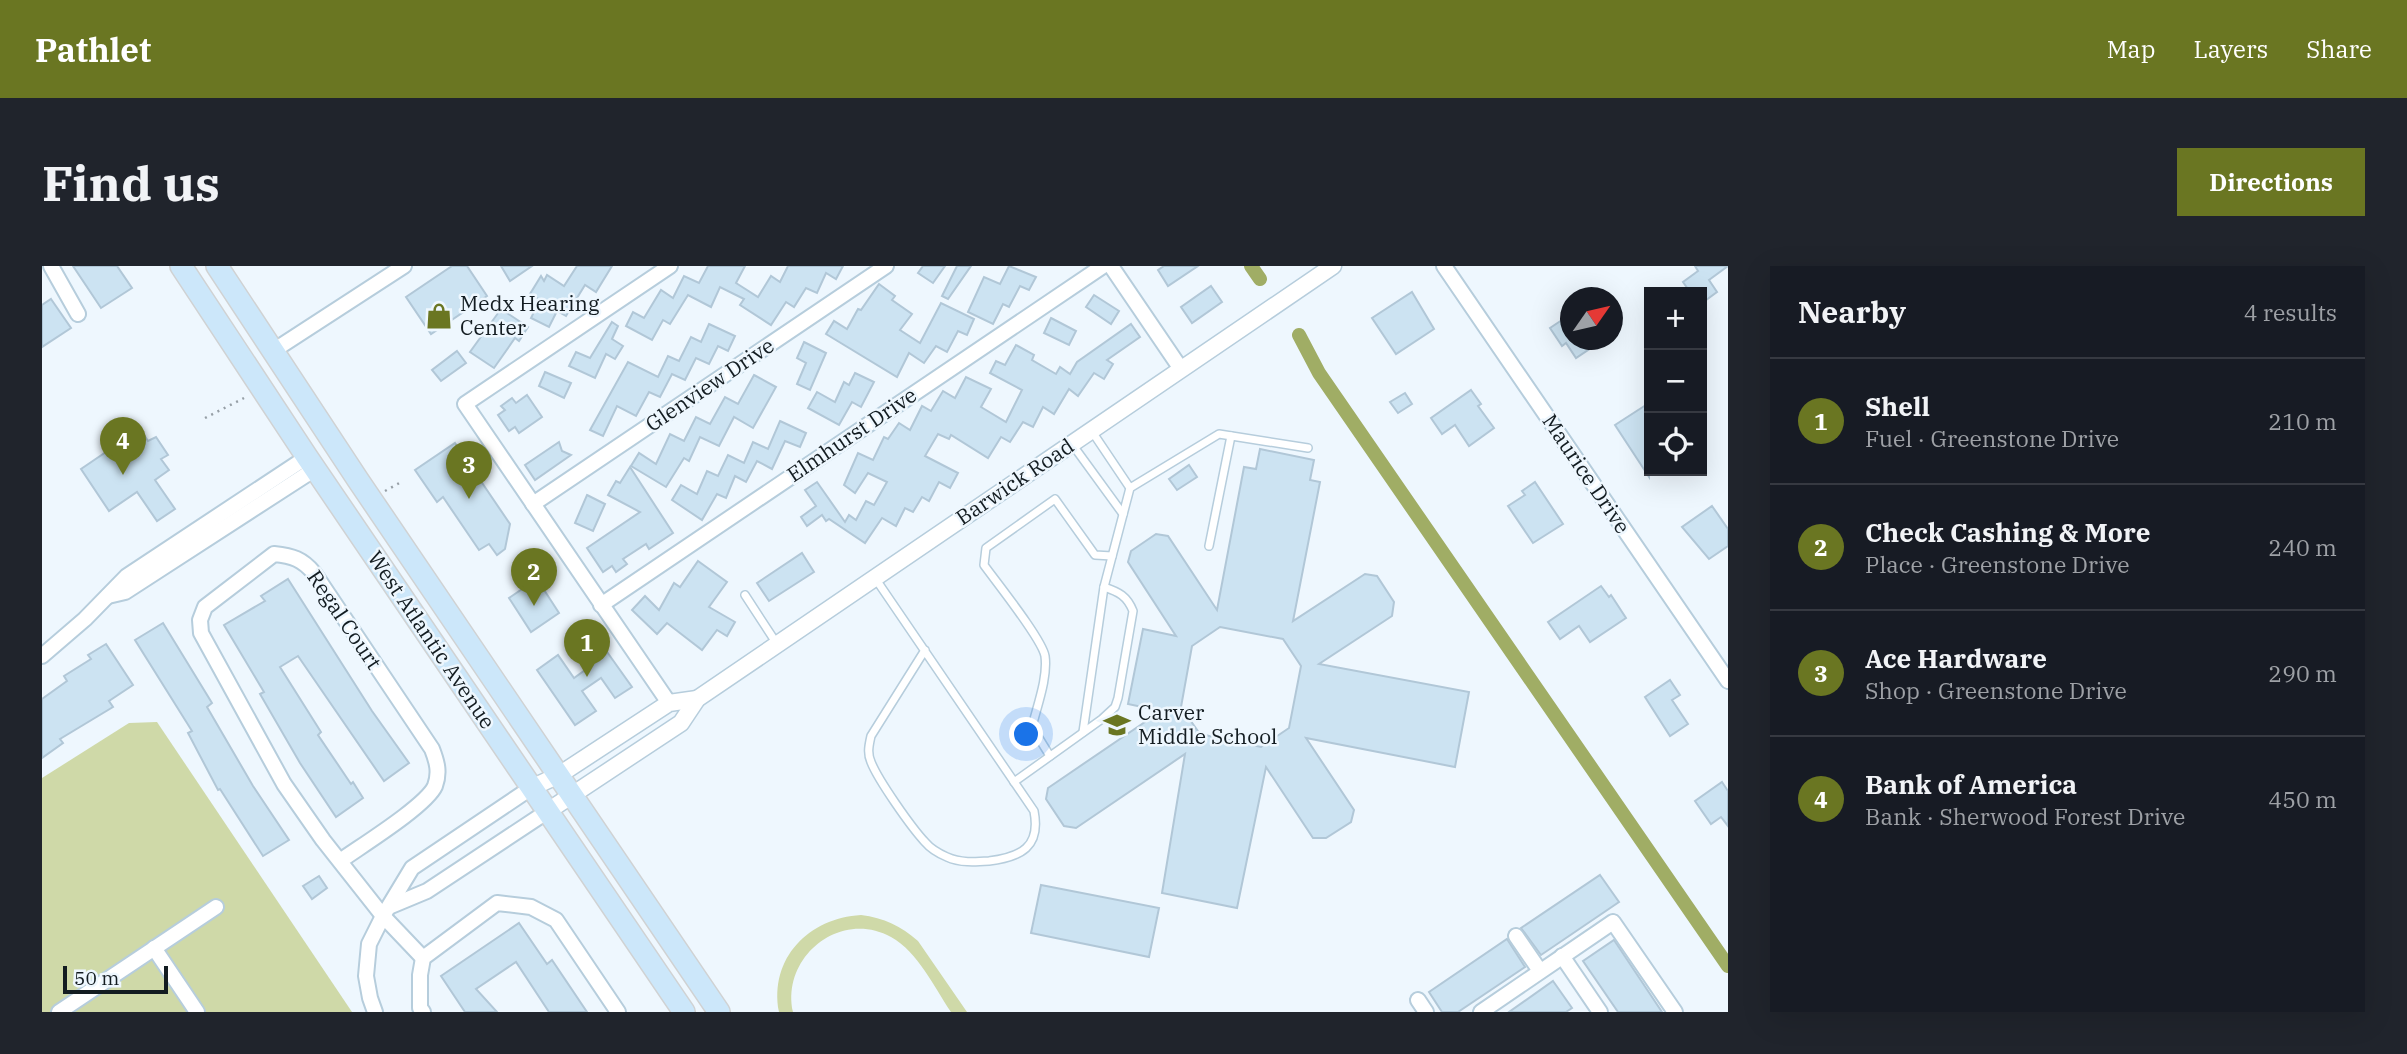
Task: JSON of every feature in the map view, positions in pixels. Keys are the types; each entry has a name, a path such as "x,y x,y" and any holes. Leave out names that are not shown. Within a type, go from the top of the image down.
{"main road":[{"name":"West Atlantic Avenue","path":"181,266 311,463 684,1012"},
{"name":"West Atlantic Avenue","path":"217,266 719,1012"},
{"path":"215,317 236,330 251,344 273,351"},
{"path":"240,356 258,363 270,376 294,383"}],"street":[{"path":"273,351 404,266"},
{"path":"669,704 465,404 670,266"},
{"name":"Glenview Drive","path":"533,504 886,266"},
{"name":"Elmhurst Drive","path":"601,605 1103,266"},
{"path":"1111,266 1181,369"},
{"name":"Barwick Road","path":"548,811 681,723 697,699 1333,266"},
{"name":"Maurice Drive","path":"1444,266 1728,681"},
{"path":"49,272 78,314"},
{"path":"42,656 127,576 311,463"},
{"name":"Regal Court","path":"340,861 414,807 434,788 439,768 432,749 314,573 304,562 292,556 274,554 205,607 200,620 201,633 284,784 323,841 340,861 387,911 423,958"},
{"name":"Barwick Road","path":"531,788 559,775 669,704 697,699"},
{"path":"375,1012 367,987 369,944 412,868 531,788"},
{"path":"387,911 427,891 548,811"},
{"path":"423,1012 420,1008 423,958 497,902 531,907 556,920 618,1012"},
{"path":"59,1012 216,907"},
{"path":"1481,1012 1613,922 1675,1012"},
{"path":"1516,936 1540,971"},
{"path":"154,948 197,1012"},
{"path":"1562,956 1600,1012"}],"lane":[{"path":"1091,430 1130,488"},
{"path":"1083,732 1104,587 1130,488 1219,434 1308,448"},
{"path":"1209,546 1231,436"},
{"path":"1071,444 1123,514"},
{"path":"1050,756 1032,727 1045,670 1045,655 984,565 986,548 1055,499 1095,555 1112,556"},
{"path":"875,578 925,650 1034,811 1036,823 1029,846 1009,859 972,863 948,858 927,844 871,764 869,745 876,727 925,650"},
{"path":"1014,782 1115,706 1133,611 1129,600 1104,587"},
{"path":"745,596 777,645"}],"path":[{"path":"205,418 244,398"},
{"path":"385,491 403,481"}],"green space":[{"path":"157,722 352,1012 42,1012 42,778 129,723"},
{"path":"861,915 892,924 918,941 967,1012 951,1012 925,971 901,944 872,930 852,929 834,934 818,943 805,957 796,973 792,992 793,1012 779,1012 780,974 797,944 825,924"}],"building":[{"path":"73,266 117,266 132,288 101,308"},
{"name":"Medx Hearing Center","path":"452,266 467,266 487,296 431,334 406,297"},
{"path":"501,266 532,266 510,281"},
{"path":"577,266 612,266 596,292 585,285 566,316 557,311 549,327 531,318 540,300 530,294 541,276 544,281 547,275 564,286"},
{"path":"708,266 745,266 736,283 758,297 771,276 780,282 788,266 843,266 836,279 826,273 817,293 806,288 794,307 786,302 771,325 740,305 744,299 720,287 711,307 688,295 670,324 663,320 652,340 626,326 633,312 644,318 661,290 673,298 684,276 699,283"},
{"path":"923,266 945,266 933,283 918,273"},
{"path":"957,266 971,266 948,299 942,296"},
{"path":"1009,266 1036,277 1029,290 1020,286 1009,307 1003,304 993,324 968,312 984,277 1000,284"},
{"path":"1164,266 1198,266 1168,286 1158,270"},
{"path":"1695,266 1728,266 1709,280 1717,292 1707,299 1707,287 1686,287 1683,282 1698,271"},
{"path":"879,284 895,296 892,300 912,314 900,330 920,343 941,303 974,319 967,335 958,331 947,352 936,346 924,363 909,353 897,377 826,334 834,321 847,329 858,309 861,310"},
{"path":"1211,286 1222,302 1192,323 1181,307"},
{"path":"1412,292 1434,329 1396,354 1372,318"},
{"path":"1094,295 1119,311 1111,324 1086,307"},
{"path":"51,299 71,328 42,347 42,305"},
{"path":"501,309 528,327 519,341 515,338 494,368 470,352"},
{"path":"1051,318 1076,331 1069,345 1044,333"},
{"path":"1560,321 1560,343 1550,328"},
{"path":"612,322 618,326 612,339 623,346 615,359 606,354 595,378 569,366 576,352 590,358"},
{"path":"709,324 735,336 728,351 718,346 709,364 696,358 685,380 672,374 660,397 649,392 636,416 617,406 603,436 590,430 628,362 658,377 668,356 679,361 691,337 701,342"},
{"path":"1131,324 1140,337 1107,360 1113,364 1104,379 1094,373 1078,396 1069,389 1054,414 1043,407 1033,427 1023,422 1010,442 1001,437 988,458 951,435 949,439 938,434 925,456 958,473 950,488 939,482 929,501 922,497 913,512 905,508 896,526 882,518 865,543 829,519 826,521 822,515 807,526 801,517 816,506 805,490 817,482 845,522 849,515 856,520 866,501 874,505 887,482 868,473 855,493 844,485 858,453 873,460 884,437 888,439 899,423 910,430 922,406 931,411 943,391 955,398 966,377 991,389 981,407 1006,422 1022,390 990,373 996,361 1005,365 1016,345 1034,355 1032,360 1056,374 1060,367 1070,374 1077,362"},
{"path":"804,342 826,353 810,390 797,384 806,363 797,358"},
{"path":"1571,350 1588,350 1576,358"},
{"path":"457,351 466,363 441,381 432,370"},
{"path":"545,372 571,383 564,398 539,386"},
{"path":"855,373 874,382 861,407 852,402 839,425 808,408 817,392 835,402 844,382 849,385"},
{"path":"754,375 776,387 753,428 734,417 719,446 700,437 689,461 684,458 666,487 631,466 639,453 656,464 670,434 684,441 696,417 710,424 725,397 738,404"},
{"path":"1471,390 1481,404 1478,406 1494,428 1469,446 1455,425 1442,434 1431,418"},
{"path":"1405,393 1412,404 1398,413 1390,402"},
{"path":"527,395 542,417 519,433 515,427 509,431 498,415 505,410 501,406 512,398 516,403"},
{"path":"1644,406 1644,469 1615,425"},
{"path":"780,421 806,433 800,447 785,441 772,469 757,461 746,482 735,476 726,498 717,494 702,520 672,500 681,485 697,494 707,471 718,476 728,455 744,463 753,442 768,449"},
{"path":"140,429 148,441 156,437 168,455 161,459 169,470 155,480 175,509 157,521 137,492 109,511 81,469"},
{"path":"559,442 562,451 571,455 535,480 525,465"},
{"path":"455,443 510,524 505,549 497,555 489,544 479,550 443,497 437,502 415,470"},
{"path":"1260,449 1314,460 1310,480 1320,482 1293,621 1365,574 1377,576 1394,602 1392,616 1319,664 1469,692 1455,767 1306,738 1354,810 1351,822 1326,838 1313,838 1266,767 1237,908 1162,893 1185,754 1076,828 1064,826 1046,799 1048,788 1161,711 1128,704 1143,629 1176,636 1128,562 1131,551 1156,534 1168,536 1217,610 1244,467 1256,469","holes":["1220,627 1283,639 1301,666 1289,728 1261,747 1200,734 1181,707 1192,646"]},
{"path":"1189,465 1197,477 1177,490 1169,479"},
{"path":"630,467 673,533 649,549 646,544 623,559 627,564 616,572 612,566 603,572 587,548 640,512 608,495 616,481 620,483"},
{"path":"1535,482 1563,524 1533,543 1508,506 1525,495 1522,491"},
{"path":"587,495 605,504 593,531 575,523"},
{"path":"1712,506 1728,529 1728,546 1709,559 1682,527"},
{"path":"802,553 814,572 769,601 757,583"},
{"path":"698,561 727,582 709,607 735,622 727,636 717,630 702,650 667,623 657,634 632,610 645,596 659,610 674,583 680,587"},
{"path":"288,579 372,711 409,763 384,781 298,656 280,667 321,732 318,735 363,798 336,817 300,763 260,694 264,692 224,625 265,601 261,596"},
{"path":"537,579 559,613 531,632 509,598"},
{"path":"1601,586 1609,597 1611,595 1626,618 1590,642 1579,626 1560,639 1548,622"},
{"path":"163,623 212,703 207,707 253,786 289,840 263,856 220,789 218,790 188,733 192,731 135,640"},
{"path":"595,635 632,687 615,698 601,678 582,691 596,711 575,725 537,670 558,655 574,678 592,665 579,646"},
{"path":"106,644 133,685 109,701 113,707 60,739 63,743 42,758 42,699 67,681 64,676 91,659 88,655"},
{"path":"1670,680 1680,695 1672,700 1688,724 1670,736 1645,697"},
{"path":"1722,782 1728,791 1728,826 1721,817 1711,824 1695,801"},
{"path":"1600,875 1619,902 1541,955 1521,928"},
{"path":"319,876 327,888 312,899 303,886"},
{"path":"1041,885 1159,908 1149,957 1031,933"},
{"path":"519,923 547,964 552,960 587,1012 549,1012 516,962 476,989 497,1012 465,1012 441,976"},
{"path":"1507,939 1525,967 1458,1012 1442,1012 1429,992"},
{"path":"1614,940 1662,1012 1618,1012 1583,961"},
{"path":"1553,981 1572,1008 1566,1012 1509,1012"}],"waterway":[{"path":"1251,266 1260,279"},
{"path":"1299,335 1319,373 1728,966"}],"place":[{"name":"Medx Hearing Center","path":"439,316"},
{"name":"Bank of America","path":"123,475"},
{"name":"Ace Hardware","path":"469,499"},
{"name":"Check Cashing & More","path":"534,606"},
{"name":"Shell","path":"587,677"},
{"name":"Carver Middle School","path":"1117,725"}]}
